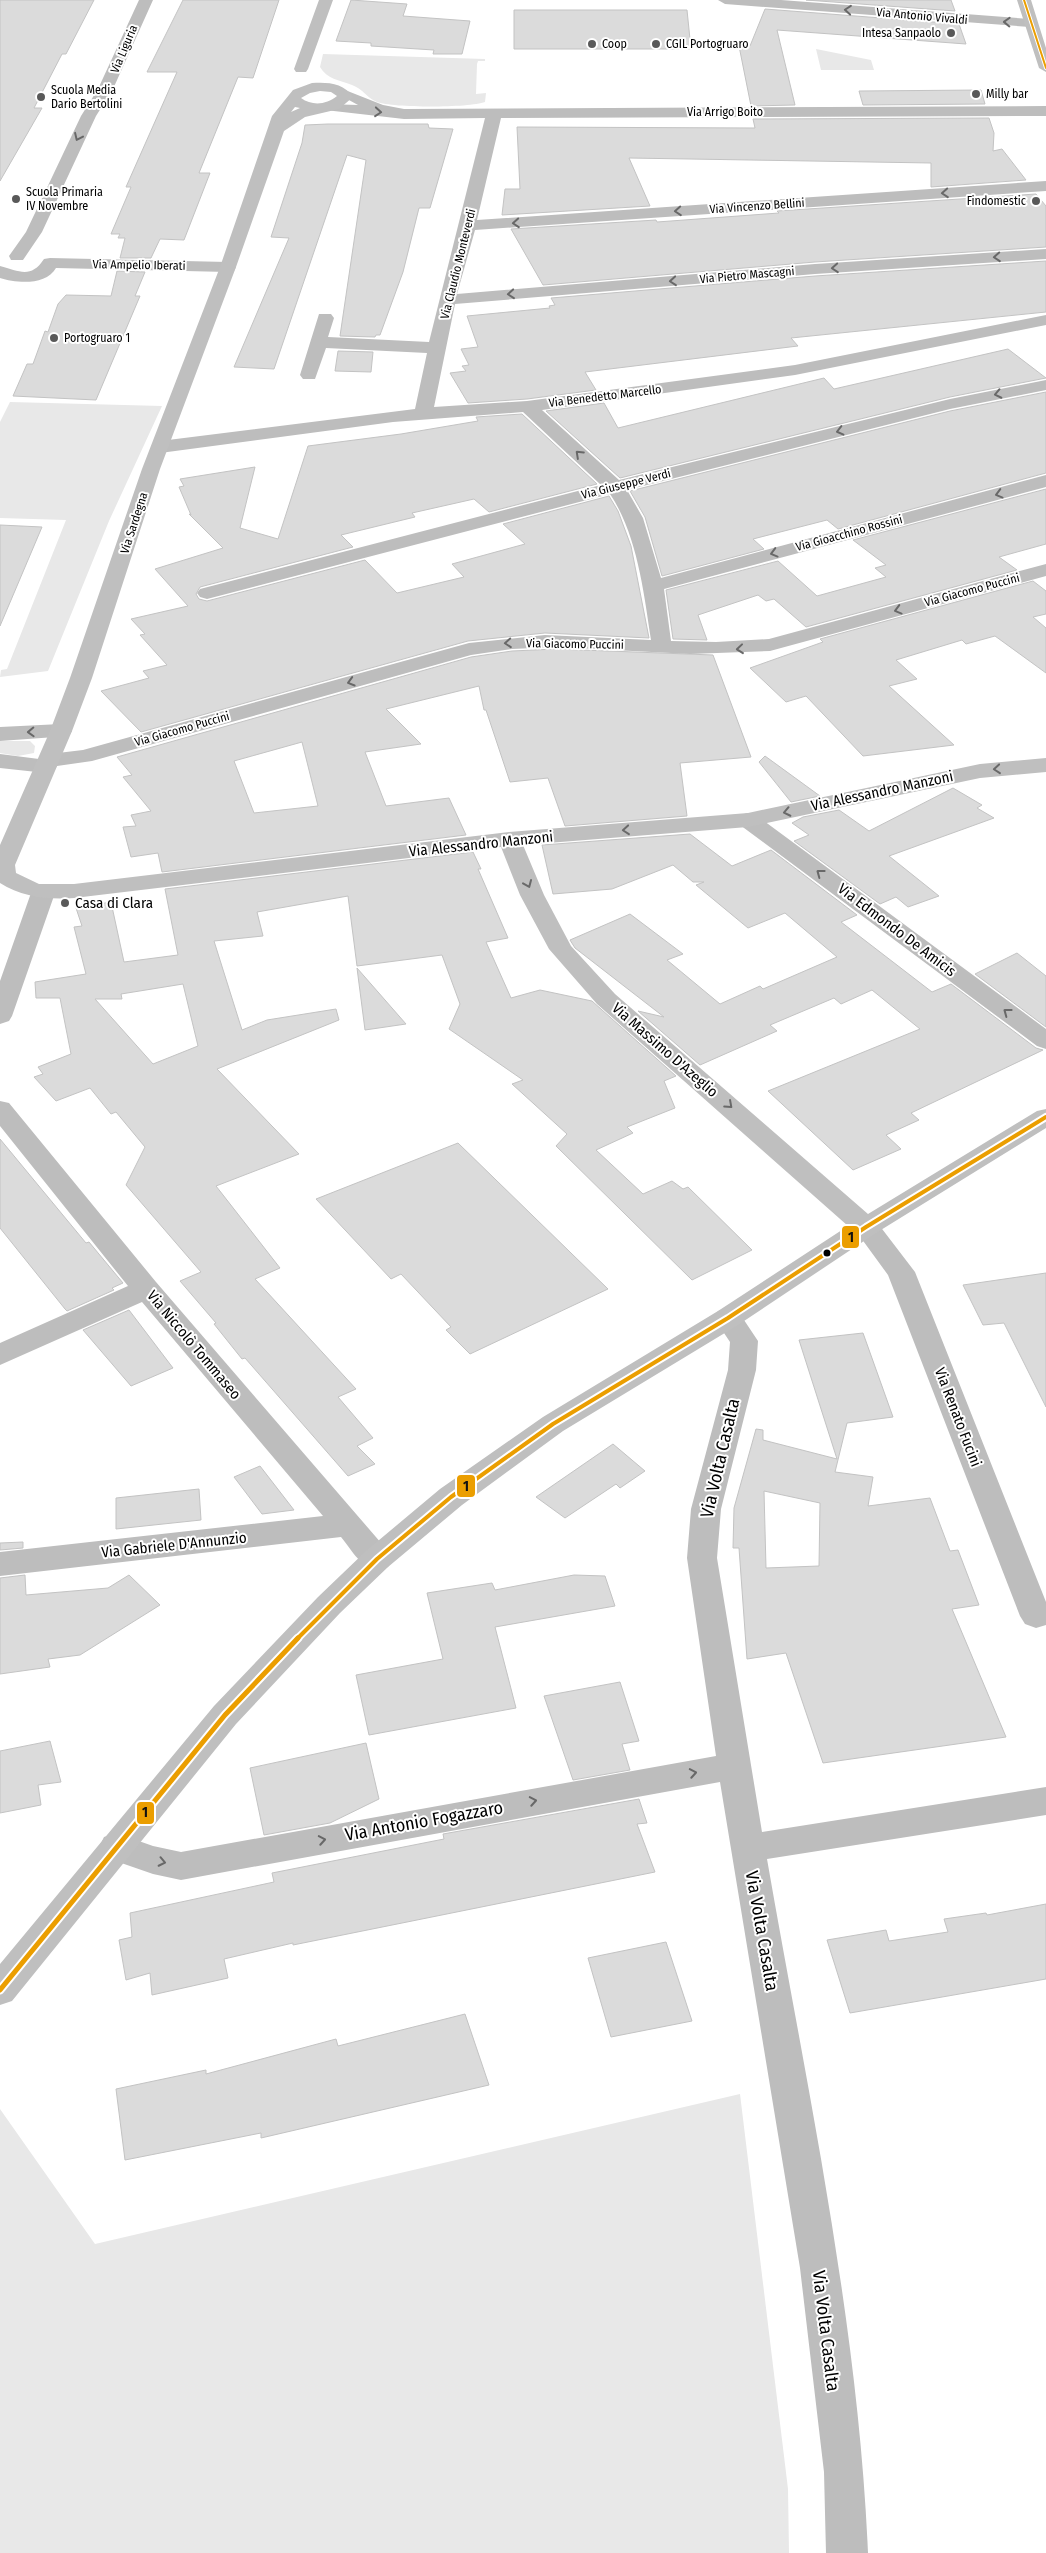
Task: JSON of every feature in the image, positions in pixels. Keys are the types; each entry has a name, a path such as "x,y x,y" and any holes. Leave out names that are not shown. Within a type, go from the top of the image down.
{"street":[{"name":"Via Liguria","path":"17,256 34,232 89,116 102,100 116,62 146,0"},
{"name":"Via Sardegna","path":"43,892 15,884 4,876 3,865 33,792 61,732 160,447 228,267 280,116 295,97 301,69 326,0"},
{"name":"Via Antonio Vivaldi","path":"725,0 1030,22"},
{"path":"1017,0 1030,22"},
{"path":"1024,0 1046,68"},
{"path":"277,129 300,113 345,100 340,92 312,78 301,69"},
{"path":"324,107 302,106 295,97 309,89 340,92"},
{"name":"Via Arrigo Boito","path":"340,92 378,108 404,114"},
{"name":"Via Arrigo Boito","path":"324,107 404,114 1046,111"},
{"name":"Via Claudio Monteverdi","path":"423,415 447,300 468,226 494,114"},
{"name":"Via Vincenzo Bellini","path":"468,226 1046,186"},
{"name":"Via Pietro Mascagni","path":"447,300 825,269 1046,254"},
{"name":"Via Ampelio Iberati","path":"17,256 38,256 50,263 228,267"},
{"path":"0,289 3,267 17,256"},
{"path":"3,267 36,275 47,270 50,263"},
{"path":"309,375 325,318"},
{"name":"Via Benedetto Marcello","path":"160,447 393,416 527,406 795,370 1046,320"},
{"path":"318,342 438,348"},
{"name":"Via Giuseppe Verdi","path":"207,593 615,487 950,404 1046,385"},
{"path":"527,406 615,487 633,518 653,586 662,647"},
{"name":"Via Gioacchino Rossini","path":"653,586 1046,481"},
{"name":"Via Giacomo Puccini","path":"0,761 48,763 84,756 469,649 504,643 557,641 734,650 770,645 1046,570"},
{"path":"0,734 61,732"},
{"name":"Via Alessandro Manzoni","path":"43,892 99,889 509,839 748,820 980,770 1046,765"},
{"name":"Via Edmondo De Amicis","path":"748,820 1046,1041"},
{"name":"Via Massimo D'Azeglio","path":"509,839 532,895 561,949 606,999 866,1226"},
{"path":"0,1016 43,892"},
{"path":"0,1990 225,1715 329,1605 377,1559 451,1497 553,1424 728,1318 866,1226 1046,1116"},
{"name":"Via Niccolò Tommaseo","path":"7,1119 146,1289 377,1559"},
{"name":"Via Renato Fucini","path":"866,1226 901,1272 1036,1616"},
{"path":"0,1355 146,1289"},
{"name":"Via Volta Casalta","path":"728,1318 744,1342 742,1370 706,1509 702,1558 747,1848 819,2268 844,2472 847,2553"},
{"name":"Via Gabriele D'Annunzio","path":"0,1564 347,1525"},
{"name":"Via Antonio Fogazzaro","path":"116,1847 152,1860 181,1866 734,1766"},
{"path":"747,1848 1046,1801"}],"shaded area":[{"path":"816,49 871,60 874,70 821,70"},
{"path":"323,54 485,59 485,61 478,61 477,64 476,94 486,93 485,102 431,107 377,102 356,87 326,74 320,67"},
{"path":"10,402 162,406 109,521 48,671 0,677 1,670 7,669 66,520 0,518 0,422"},
{"path":"0,741 30,741 35,746 34,753 18,756 0,753"},
{"path":"740,2094 788,2489 789,2553 0,2553 0,2109 95,2244"}],"building":[{"path":"0,0 94,0 66,54 62,54 34,108 42,108 0,181"},
{"path":"183,0 279,0 253,78 238,77 199,173 210,173 184,240 160,239 151,258 120,258 125,238 118,238 120,234 111,234 131,187 126,187 177,72 147,72"},
{"path":"351,0 407,4 403,16 470,21 462,54 433,54 434,50 371,46 371,43 336,41"},
{"path":"806,0 951,0 955,11"},
{"path":"765,9 959,24 966,44 777,30 795,105 751,106 739,46 750,46"},
{"path":"514,10 687,10 691,49 514,49"},
{"path":"981,90 985,104 863,105 859,91"},
{"path":"989,118 994,133 993,151 1002,149 1026,180 931,187 931,163 629,158 650,206 502,215 505,189 520,189 517,127 755,128 753,119"},
{"path":"428,124 429,128 453,129 430,208 419,208 403,272 380,335 375,337 340,336 366,160 347,155 274,369 234,367 289,238 271,237 302,143 305,125"},
{"path":"1036,194 1046,206 1046,247 815,262 543,285 511,229 656,220 657,222 779,213 777,211"},
{"path":"1046,261 1046,312 791,338 798,346 585,372 596,390 527,399 468,403 450,373 466,371 462,366 469,365 461,349 478,347 467,316 550,308 549,306 555,305 551,298 815,276"},
{"path":"117,271 145,272 135,296 140,296 96,400 13,396 27,364 33,364 45,331 48,332 58,304 66,295 111,296"},
{"path":"1008,349 1046,378 950,397 620,478 546,411 604,403 618,428 824,378 834,389"},
{"path":"338,351 373,352 371,372 335,371"},
{"path":"1046,392 1046,473 838,529 827,520 753,539 764,549 662,576 645,517 630,491 950,411"},
{"path":"522,414 597,484 489,512 474,499 412,513 415,517 341,535 353,547 200,587 196,594 199,599 207,601 365,560 397,593 464,577 452,564 525,544 503,524 609,496 618,511 631,546 649,638 545,633 468,641 141,732 101,691 149,678 143,671 167,665 140,635 145,634 131,619 188,606 155,569 223,548 189,514 191,515 179,487 184,486 180,479 255,467 240,528 278,539 308,446 401,434 478,421 476,417"},
{"path":"1046,489 1046,544 999,557 1017,570 806,627 774,599 766,601 758,595 698,615 707,640 673,639 666,590 778,561 817,596 886,577 875,568 886,565 853,540"},
{"path":"0,525 42,527 0,626"},
{"path":"1033,581 1046,591 1046,614 1033,617 1046,628 1046,673 995,636 966,644 962,640 896,660 917,679 889,686 954,745 863,756 806,696 786,702 750,668 823,642 820,639"},
{"path":"556,649 713,655 751,757 680,763 687,816 565,826 548,778 510,782 486,710 484,710 479,686 386,709 421,744 365,752 386,806 449,798 466,835 162,872 158,853 131,857 123,827 136,826 131,815 151,811 123,777 132,775 117,757 471,657 512,651","holes":["302,742 318,806 254,813 234,761"]},
{"path":"765,756 820,796 791,802 759,762"},
{"path":"953,788 982,805 977,808 994,818 889,856 939,896 908,907 896,897 880,904 794,841 809,835 792,823 803,817 839,810 869,831"},
{"path":"690,834 732,866 771,850 857,915 841,922 932,992 951,984 1036,1048 1043,1050 911,1113 919,1120 886,1135 901,1149 853,1170 768,1091 920,1029 872,990 841,1004 834,998 770,1025 777,1031 700,1065 638,1011 664,1017 575,948 570,940 630,914 683,954 667,960 720,1004 760,986 763,989 837,957 785,913 748,928 696,885 704,882 693,882 673,865 612,889 553,894 542,845"},
{"path":"473,852 481,869 478,869 508,938 486,942 511,998 540,990 592,1001 676,1076 664,1081 675,1108 627,1127 633,1133 596,1150 643,1194 672,1181 683,1189 688,1187 752,1250 692,1280 556,1146 567,1134 512,1084 523,1080 449,1029 460,1004 442,955 357,966 348,896 257,912 263,936 214,941 242,1030 267,1020 336,1009 339,1020 217,1069 299,1154 216,1186 280,1268 255,1279 356,1389 338,1397 373,1438 357,1446 375,1464 348,1476 245,1358 242,1359 214,1324 216,1323 180,1281 201,1272 126,1185 145,1147 116,1112 111,1114 90,1088 56,1101 34,1077 43,1074 38,1067 71,1054 60,998 36,998 35,982 86,974 74,927 82,926 76,908 111,902 124,962 178,955 165,889","holes":["183,984 198,1046 153,1064 95,999 122,999 121,994"]},
{"path":"1017,953 1046,976 1046,1027 975,974"},
{"path":"357,968 406,1024 365,1030"},
{"path":"0,1139 86,1243 89,1242 123,1283 112,1288 114,1290 67,1311 65,1309 0,1228"},
{"path":"458,1143 608,1289 470,1354 446,1330 451,1327 401,1274 391,1279 316,1199"},
{"path":"1046,1273 1046,1407 1004,1323 983,1325 963,1285"},
{"path":"129,1310 173,1368 131,1386 83,1330"},
{"path":"863,1333 893,1417 847,1423 835,1472 873,1477 868,1506 930,1498 950,1551 958,1550 979,1605 952,1609 1006,1737 823,1763 786,1653 747,1659 739,1548 733,1548 734,1508 756,1429 763,1430 763,1440 837,1459 799,1340","holes":["764,1491 820,1503 819,1566 766,1568"]},
{"path":"613,1444 645,1471 620,1488 616,1484 565,1518 536,1497"},
{"path":"260,1466 294,1510 262,1514 234,1477"},
{"path":"199,1489 201,1520 116,1529 116,1498"},
{"path":"23,1542 23,1548 0,1550 0,1543"},
{"path":"25,1575 26,1595 108,1588 129,1575 160,1605 80,1655 48,1659 50,1667 0,1674 0,1578"},
{"path":"574,1575 605,1576 615,1606 495,1627 516,1708 369,1735 356,1675 443,1659 427,1593 492,1583 495,1590"},
{"path":"620,1682 639,1741 622,1744 630,1770 573,1780 544,1696"},
{"path":"50,1741 61,1782 38,1785 41,1805 0,1813 0,1751"},
{"path":"366,1743 379,1799 330,1823 264,1835 250,1768"},
{"path":"639,1799 647,1823 637,1824 655,1872 293,1945 293,1943 224,1959 228,1978 152,1995 150,1973 126,1980 119,1940 132,1937 130,1913 274,1882 272,1873 444,1839 443,1834"},
{"path":"1046,1904 1046,1979 850,2013 827,1940 886,1930 889,1941 948,1932 944,1919 986,1913 987,1915"},
{"path":"666,1942 692,2021 611,2037 588,1958"},
{"path":"465,2014 489,2085 261,2138 261,2133 125,2160 116,2089 206,2070 206,2074 336,2039 338,2046"}],"transit line":[{"name":"1","path":"1024,0 1046,68"},
{"name":"1","path":"0,1990 225,1715 329,1605 377,1559 451,1497 553,1424 728,1318 866,1227 1046,1117"}],"place":[{"name":"Intesa Sanpaolo","path":"951,33"},
{"name":"Coop","path":"592,44"},
{"name":"CGIL Portogruaro","path":"656,44"},
{"name":"Milly bar","path":"976,94"},
{"name":"Scuola Media Dario Bertolini","path":"41,97"},
{"name":"Scuola Primaria IV Novembre","path":"16,199"},
{"name":"Findomestic","path":"1036,201"},
{"name":"Portogruaro 1","path":"54,338"},
{"name":"Casa di Clara","path":"65,903"}]}
